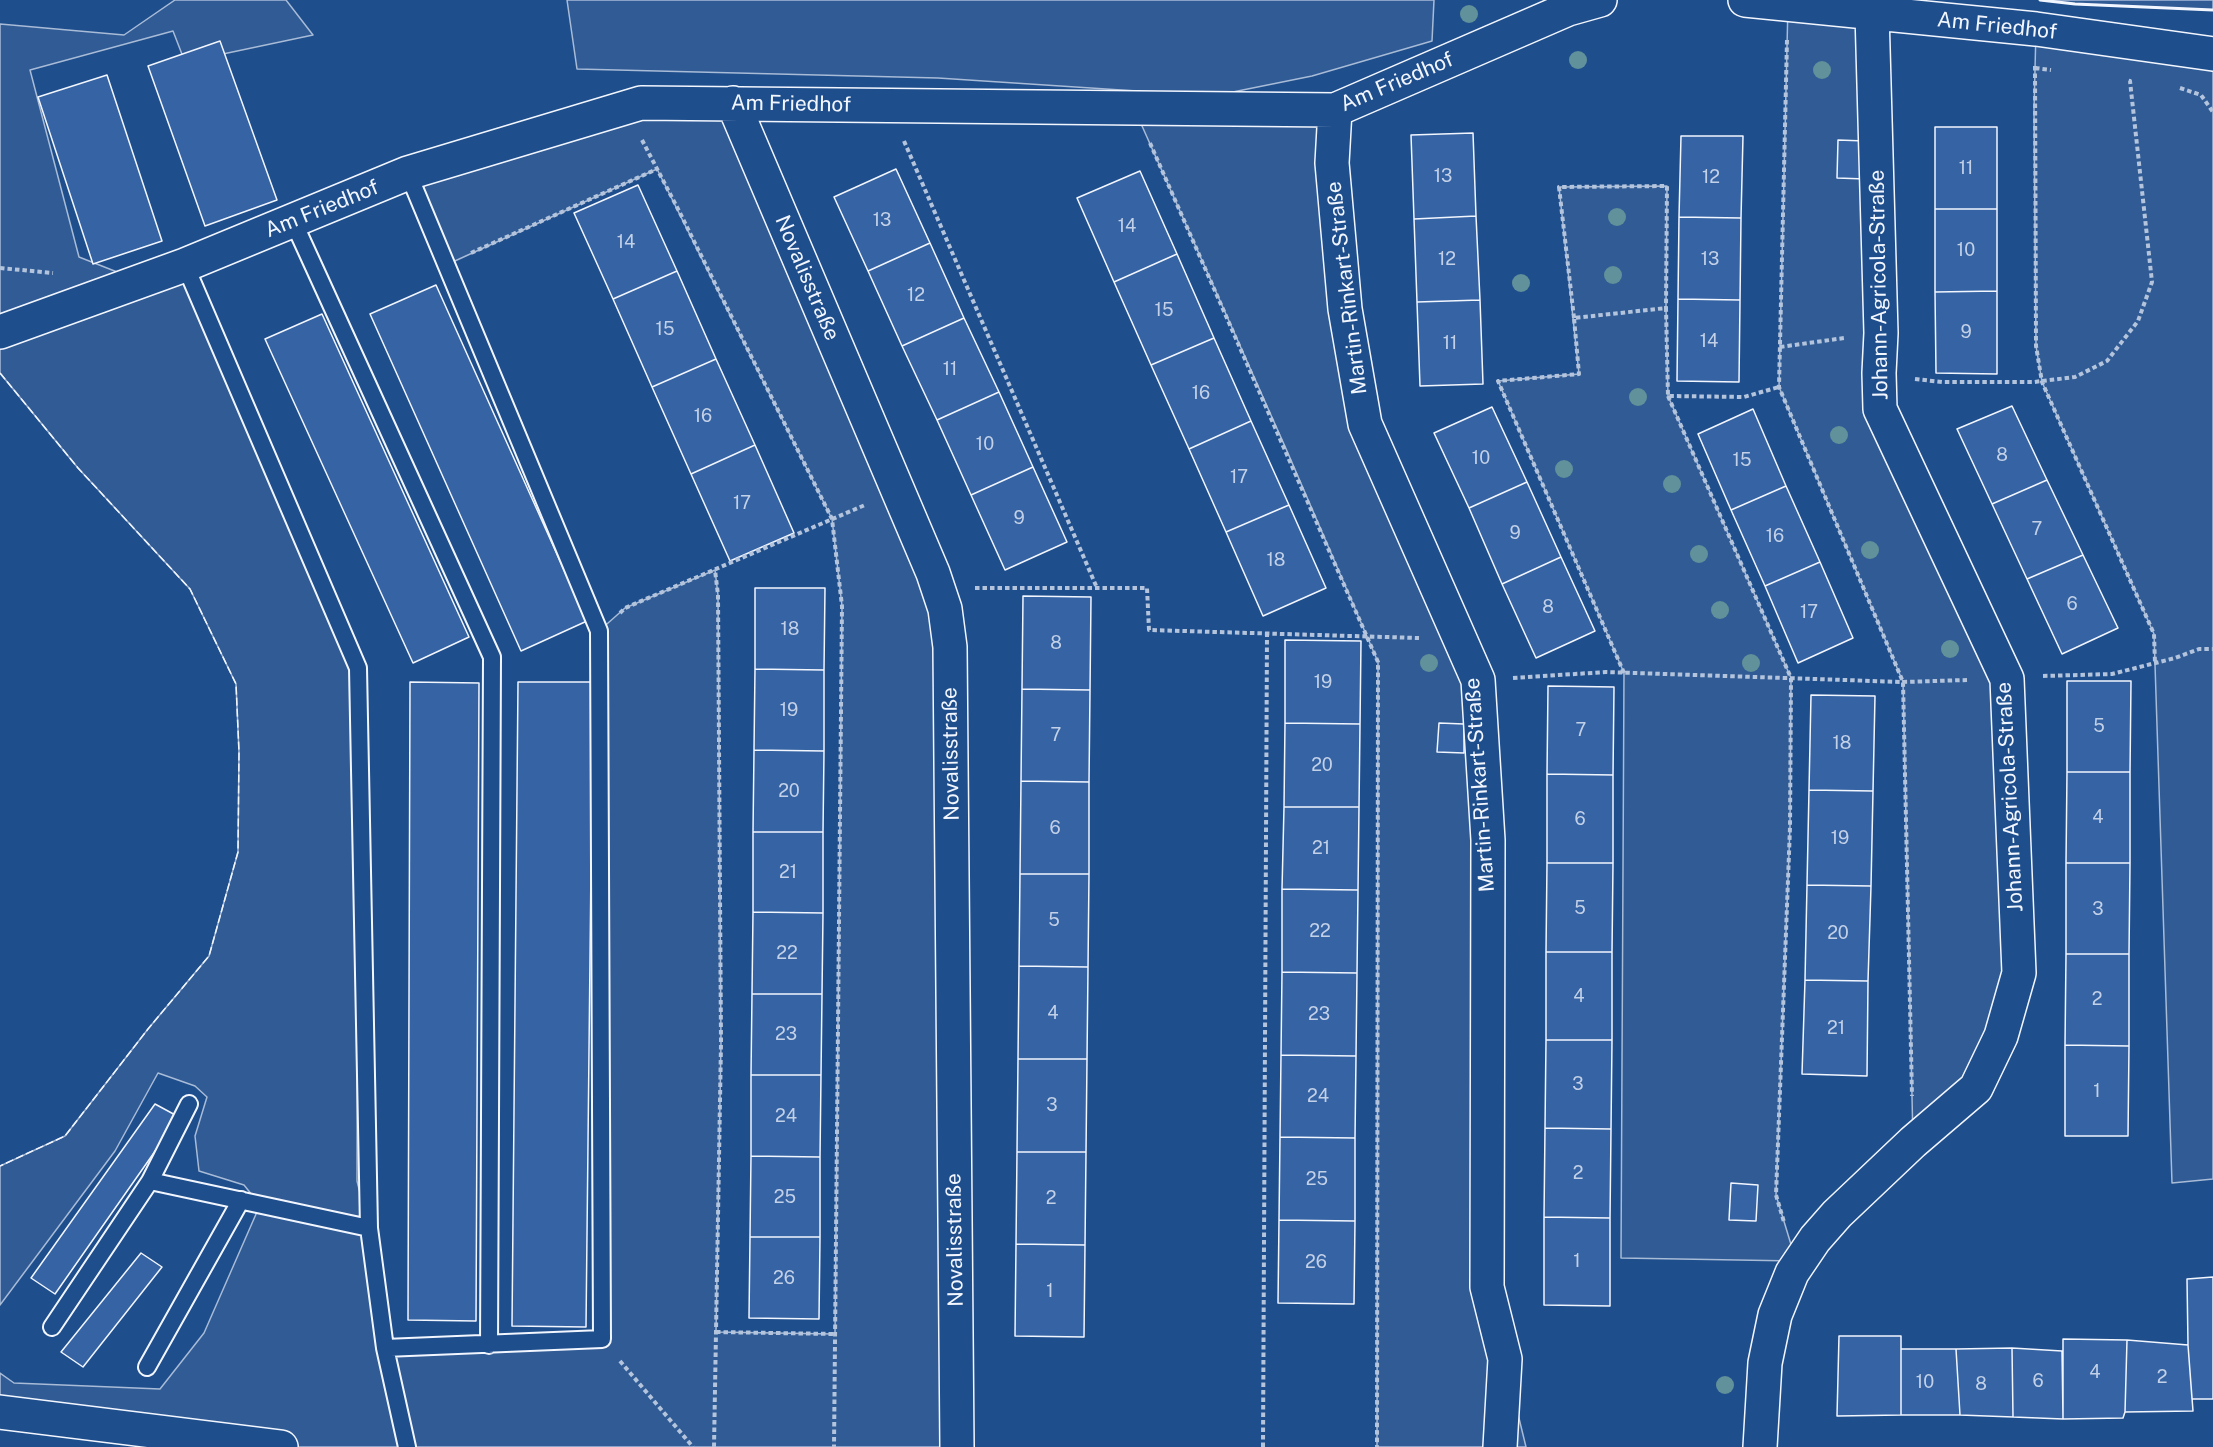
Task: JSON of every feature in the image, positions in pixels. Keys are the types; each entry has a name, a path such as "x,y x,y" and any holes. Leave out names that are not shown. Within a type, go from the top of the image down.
{"street":[{"name":"Am Friedhof","path":"0,332 185,265 408,173 641,103 1335,110 1568,9 1600,0"},
{"name":"Am Friedhof","path":"1745,0 2036,29 2213,54"},
{"name":"Johann-Agricola-Straße","path":"1760,1447 1765,1363 1775,1315 1792,1273 1806,1251 1837,1214 1913,1142 1976,1088 2001,1036 2019,973 2007,679 1880,409 1881,333 1872,12"},
{"name":"Novalisstraße","path":"733,103 898,490 945,609 950,646 957,1447"},
{"name":"Martin-Rinkart-Straße","path":"1335,110 1332,164 1344,298 1365,424 1478,680 1488,840 1487,1287 1504,1359 1500,1447"},
{"path":"0,1412 281,1447"}],"lane":[{"path":"385,1348 602,1340 599,631 408,173"},
{"path":"293,221 492,657 489,1345"},
{"path":"185,265 358,668 369,1228 385,1348 406,1447"},
{"path":"52,1327 150,1181 189,1104"},
{"path":"150,1181 369,1228"},
{"path":"147,1367 241,1200"}],"path":[{"path":"1788,4 1779,387 1903,682 1913,1142"},
{"path":"2036,29 2036,346 2042,382 2154,634 2155,663"},
{"path":"2035,68 2059,71"},
{"path":"2118,79 2142,81"},
{"path":"1879,374 1942,382 2042,382 2075,377 2107,361 2138,321 2152,282 2130,81"},
{"path":"2174,86 2201,95 2213,112"},
{"path":"888,105 1097,588"},
{"path":"625,108 832,519 842,606 834,1447"},
{"path":"1134,108 1378,662 1377,1447"},
{"path":"446,264 657,169"},
{"path":"1624,673 1498,381 1579,375 1559,188 1667,186 1668,396 1791,678 1790,827 1776,1195 1784,1222 1806,1251"},
{"path":"1574,318 1666,308"},
{"path":"1780,347 1881,333"},
{"path":"1668,396 1743,397 1779,387"},
{"path":"599,631 625,608 898,490"},
{"path":"714,1447 721,1043 718,607 715,570"},
{"path":"938,588 1147,588 1149,630 1367,638 1460,638"},
{"path":"1263,1447 1268,634"},
{"path":"1478,680 1624,673 1903,682 2007,679 2029,676 2112,674 2199,649 2213,649"},
{"path":"716,1332 835,1334"},
{"path":"602,1340 693,1447"}],"shaded area":[{"path":"175,0 286,0 313,35 185,62 173,31 30,70 79,257 140,281 185,265 358,668 357,1181 369,1228 385,1348 602,1339 599,631 625,608 715,570 718,595 721,1043 716,1332 835,1334 842,606 832,519 657,169 446,265 408,173 641,103 733,103 933,573 957,1447 281,1447 0,1412 0,1373 14,1383 160,1389 204,1333 260,1205 244,1185 199,1171 195,1136 207,1097 195,1086 158,1073 115,1151 0,1305 0,1166 65,1136 148,1029 209,956 238,852 239,752 236,684 190,589 78,468 0,373 0,24 124,35"},
{"path":"567,0 1434,0 1432,41 1312,76 1213,96 938,78 577,69"},
{"path":"2040,0 2213,0 2213,10 2075,4"},
{"path":"1788,4 1872,13 1879,373 2007,679 2001,1036 1913,1142 1903,682 1779,387"},
{"path":"2036,29 2213,54 2213,1179 2172,1183 2154,634 2042,382 2036,346 2034,110"},
{"path":"1134,108 1335,110 1365,424 1478,680 1487,1287 1526,1447 1377,1447 1378,662"},
{"path":"1667,186 1668,396 1791,678 1790,827 1776,1195 1796,1261 1621,1258 1624,673 1498,381 1579,374 1559,187"}],"building":[{"path":"220,41 277,200 205,226 148,66"},
{"path":"107,75 162,241 93,264 38,97"},
{"path":"1935,127 1997,127 1997,209 1935,209"},
{"path":"1473,133 1476,216 1414,219 1411,135"},
{"path":"1681,136 1743,136 1741,218 1679,217"},
{"path":"1838,140 1865,141 1865,179 1837,178"},
{"path":"896,169 930,243 868,271 834,197"},
{"path":"1140,171 1177,254 1114,282 1077,198"},
{"path":"638,185 677,271 613,299 574,213"},
{"path":"1935,209 1997,209 1997,291 1935,292"},
{"path":"1476,216 1480,300 1417,302 1414,219"},
{"path":"1679,217 1741,218 1740,300 1678,299"},
{"path":"930,243 964,318 902,346 868,271"},
{"path":"1177,254 1214,338 1151,365 1114,282"},
{"path":"677,271 716,359 652,387 613,299"},
{"path":"436,285 587,621 521,651 370,314"},
{"path":"1997,291 1997,374 1936,373 1935,292"},
{"path":"1678,299 1740,300 1739,382 1677,381"},
{"path":"1480,300 1483,384 1420,386 1417,302"},
{"path":"322,314 469,637 413,663 265,339"},
{"path":"964,318 999,392 937,420 902,346"},
{"path":"1214,338 1251,421 1189,449 1151,365"},
{"path":"716,359 755,445 691,474 652,387"},
{"path":"999,392 1033,467 971,495 937,420"},
{"path":"2012,406 2047,480 1992,504 1957,429"},
{"path":"1492,407 1527,482 1469,508 1434,433"},
{"path":"1753,409 1786,486 1731,510 1698,434"},
{"path":"1251,421 1289,505 1226,532 1189,449"},
{"path":"755,445 794,533 730,561 691,474"},
{"path":"1033,467 1067,542 1005,570 971,495"},
{"path":"2047,480 2083,555 2027,579 1992,504"},
{"path":"1527,482 1561,557 1502,584 1469,508"},
{"path":"1786,486 1820,562 1765,586 1731,510"},
{"path":"1289,505 1326,588 1263,616 1226,532"},
{"path":"2083,555 2118,628 2062,654 2027,579"},
{"path":"1561,557 1595,631 1536,658 1502,584"},
{"path":"1820,562 1853,638 1798,663 1765,586"},
{"path":"755,588 825,588 824,670 755,669"},
{"path":"1023,596 1091,597 1090,690 1022,689"},
{"path":"1285,640 1361,641 1360,724 1285,723"},
{"path":"755,669 824,670 824,751 754,750"},
{"path":"2067,681 2131,681 2130,772 2067,772"},
{"path":"410,682 479,683 476,1321 408,1320"},
{"path":"518,682 593,682 586,1327 512,1326"},
{"path":"1548,686 1614,687 1613,775 1547,774"},
{"path":"1022,689 1090,690 1089,782 1021,781"},
{"path":"1811,695 1875,696 1873,791 1809,790"},
{"path":"1285,723 1360,724 1359,807 1284,807"},
{"path":"1439,723 1464,724 1464,753 1437,752"},
{"path":"754,750 824,751 823,832 753,832"},
{"path":"2067,772 2130,772 2130,863 2066,863"},
{"path":"1547,774 1613,775 1613,863 1547,863"},
{"path":"1021,781 1089,782 1089,874 1020,874"},
{"path":"1809,790 1873,791 1871,886 1807,885"},
{"path":"1284,807 1359,807 1358,890 1282,889"},
{"path":"753,832 823,832 823,913 753,912"},
{"path":"1547,863 1613,863 1612,952 1546,952"},
{"path":"2066,863 2130,863 2129,954 2066,954"},
{"path":"1020,874 1089,874 1088,967 1019,966"},
{"path":"1807,885 1871,886 1868,981 1805,980"},
{"path":"1282,889 1358,890 1357,973 1282,972"},
{"path":"753,912 823,913 822,994 752,994"},
{"path":"1546,952 1612,952 1612,1040 1546,1040"},
{"path":"2066,954 2129,954 2129,1046 2065,1045"},
{"path":"1019,966 1088,967 1087,1059 1018,1059"},
{"path":"1282,972 1357,973 1356,1056 1281,1055"},
{"path":"1805,980 1868,981 1867,1076 1802,1074"},
{"path":"752,994 822,994 821,1075 751,1075"},
{"path":"1546,1040 1612,1040 1611,1129 1545,1128"},
{"path":"2065,1045 2129,1046 2128,1136 2065,1136"},
{"path":"1281,1055 1356,1056 1355,1138 1280,1137"},
{"path":"1018,1059 1087,1059 1086,1152 1017,1152"},
{"path":"751,1075 821,1075 820,1157 751,1156"},
{"path":"155,1104 179,1117 55,1294 31,1278"},
{"path":"1545,1128 1611,1129 1610,1218 1544,1217"},
{"path":"1280,1137 1355,1138 1355,1221 1279,1220"},
{"path":"1017,1152 1086,1152 1085,1245 1016,1244"},
{"path":"751,1156 820,1157 820,1237 750,1237"},
{"path":"1731,1183 1758,1185 1756,1221 1729,1220"},
{"path":"1544,1217 1610,1218 1610,1306 1544,1305"},
{"path":"1279,1220 1355,1221 1354,1304 1278,1303"},
{"path":"750,1237 820,1237 819,1319 749,1318"},
{"path":"1016,1244 1085,1245 1084,1337 1015,1336"},
{"path":"141,1253 162,1267 83,1367 61,1352"},
{"path":"2213,1277 2213,1399 2192,1399 2187,1279"},
{"path":"1839,1336 1901,1336 1901,1415 1837,1416"},
{"path":"2063,1339 2127,1340 2123,1418 2063,1419"},
{"path":"2127,1340 2188,1345 2193,1411 2125,1412"},
{"path":"2012,1348 2013,1417 1960,1415 1956,1349"},
{"path":"2012,1348 2062,1351 2063,1419 2013,1417"},
{"path":"1901,1349 1956,1349 1960,1415 1901,1415"}],"fence":[{"path":"0,373 78,468 190,589 236,684 239,752 238,852 209,956 148,1029 65,1136 0,1166"}],"wall":[{"path":"2040,0 2075,4 2213,10"}]}
